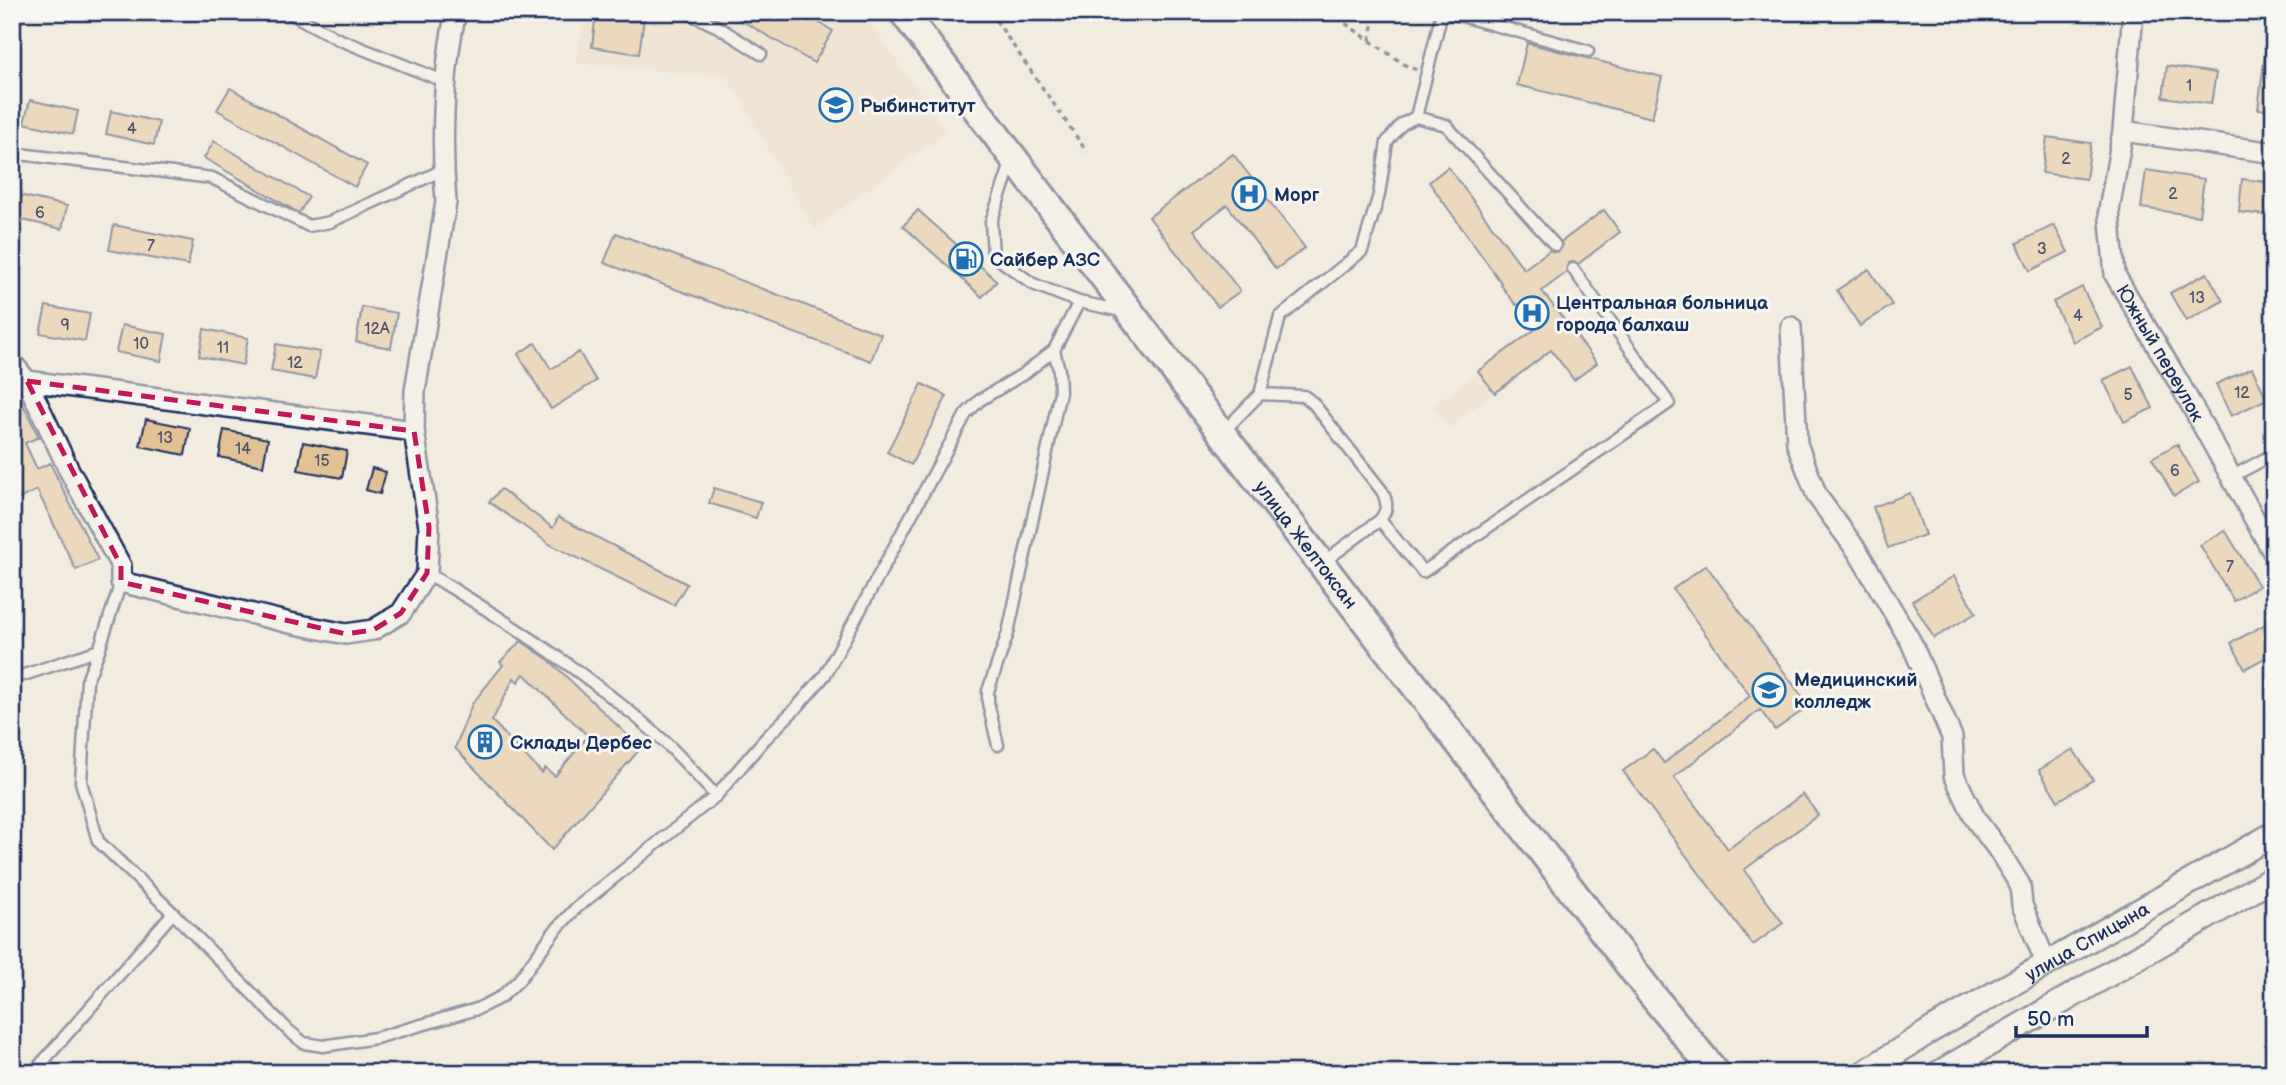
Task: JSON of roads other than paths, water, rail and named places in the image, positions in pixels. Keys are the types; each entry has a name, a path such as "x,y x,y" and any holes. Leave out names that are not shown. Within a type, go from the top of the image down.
{"main road":[{"name":"улица Желтоксан","path":"903,12 1652,995 1716,1073"}],"street":[{"path":"12,363 27,381 63,459 121,566 121,582 346,634 373,630 401,613 427,573 429,527 414,431 415,391 446,202 443,170 447,82 456,12"},
{"name":"Южный переулок","path":"2133,12 2123,131 2109,210 2115,275 2178,381 2274,554"},
{"path":"2123,131 2274,153"},
{"path":"1791,327 1797,444 1817,496 1858,552 1911,642 1952,737 1954,775 1976,820 2020,885 2022,905 2047,965"},
{"path":"27,381 414,431"},
{"name":"улица Спицына","path":"1864,1073 1933,1029 2274,834"},
{"name":"улица Спицына","path":"1938,1073 2274,878"}],"lane":[{"path":"288,12 338,39 447,82"},
{"path":"686,12 718,27 761,54"},
{"path":"1416,117 1425,74 1444,12 1588,51"},
{"path":"1223,433 1260,394 1280,317 1362,251 1379,195 1387,142 1402,124 1416,117 1446,125 1555,245"},
{"path":"12,153 212,178 309,226 330,222 443,170"},
{"path":"1013,157 990,222 993,255 1033,284 1079,302 1132,313"},
{"path":"1380,520 1423,572 1669,403 1573,269"},
{"path":"121,582 87,681 81,782 98,841 304,1043 323,1046 376,1038 477,1009 501,997 519,980 554,932 575,909 716,796 825,675 966,414 980,400 1025,373 1054,350 1079,302"},
{"path":"998,745 988,703 988,691 1008,633 1060,392 1059,370 1054,350"},
{"path":"1260,394 1304,396 1313,403 1387,500 1387,510 1380,520 1321,563"},
{"path":"2231,477 2274,454"},
{"path":"427,573 517,627 604,692 665,742 716,796"},
{"path":"12,678 99,650"},
{"path":"33,1073 173,913"}],"place":[{"name":"Рыбинститут","path":"836,105"},
{"name":"Морг","path":"1249,194"},
{"name":"Сайбер АЗС","path":"966,259"},
{"name":"Центральная больница города балхаш","path":"1532,313"},
{"name":"Медицинский колледж","path":"1769,690"},
{"name":"Склады Дербес","path":"485,742"}]}
